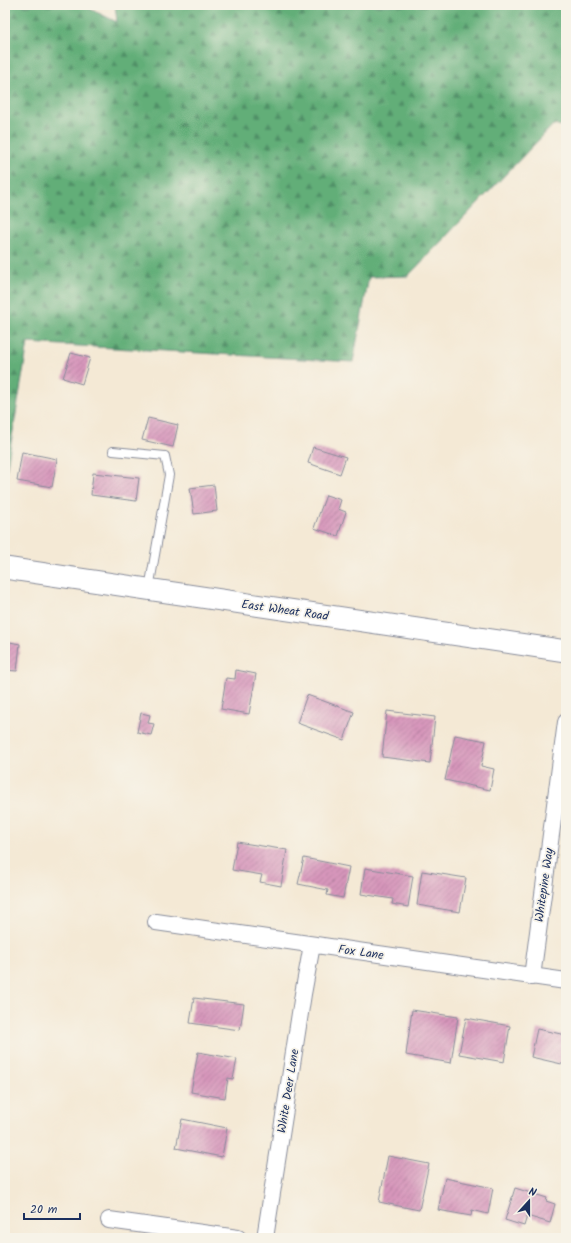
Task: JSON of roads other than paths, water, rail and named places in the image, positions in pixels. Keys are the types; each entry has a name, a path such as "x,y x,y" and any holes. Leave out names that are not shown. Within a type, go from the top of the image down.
{"street":[{"name":"East Wheat Road","path":"5,568 566,651"},
{"name":"Whitepine Way","path":"532,977 566,722"},
{"name":"Fox Lane","path":"156,922 566,981"},
{"name":"White Deer Lane","path":"265,1238 312,945"},
{"path":"109,1220 238,1238"}],"lane":[{"path":"113,451 165,456 168,475 149,589"}]}
